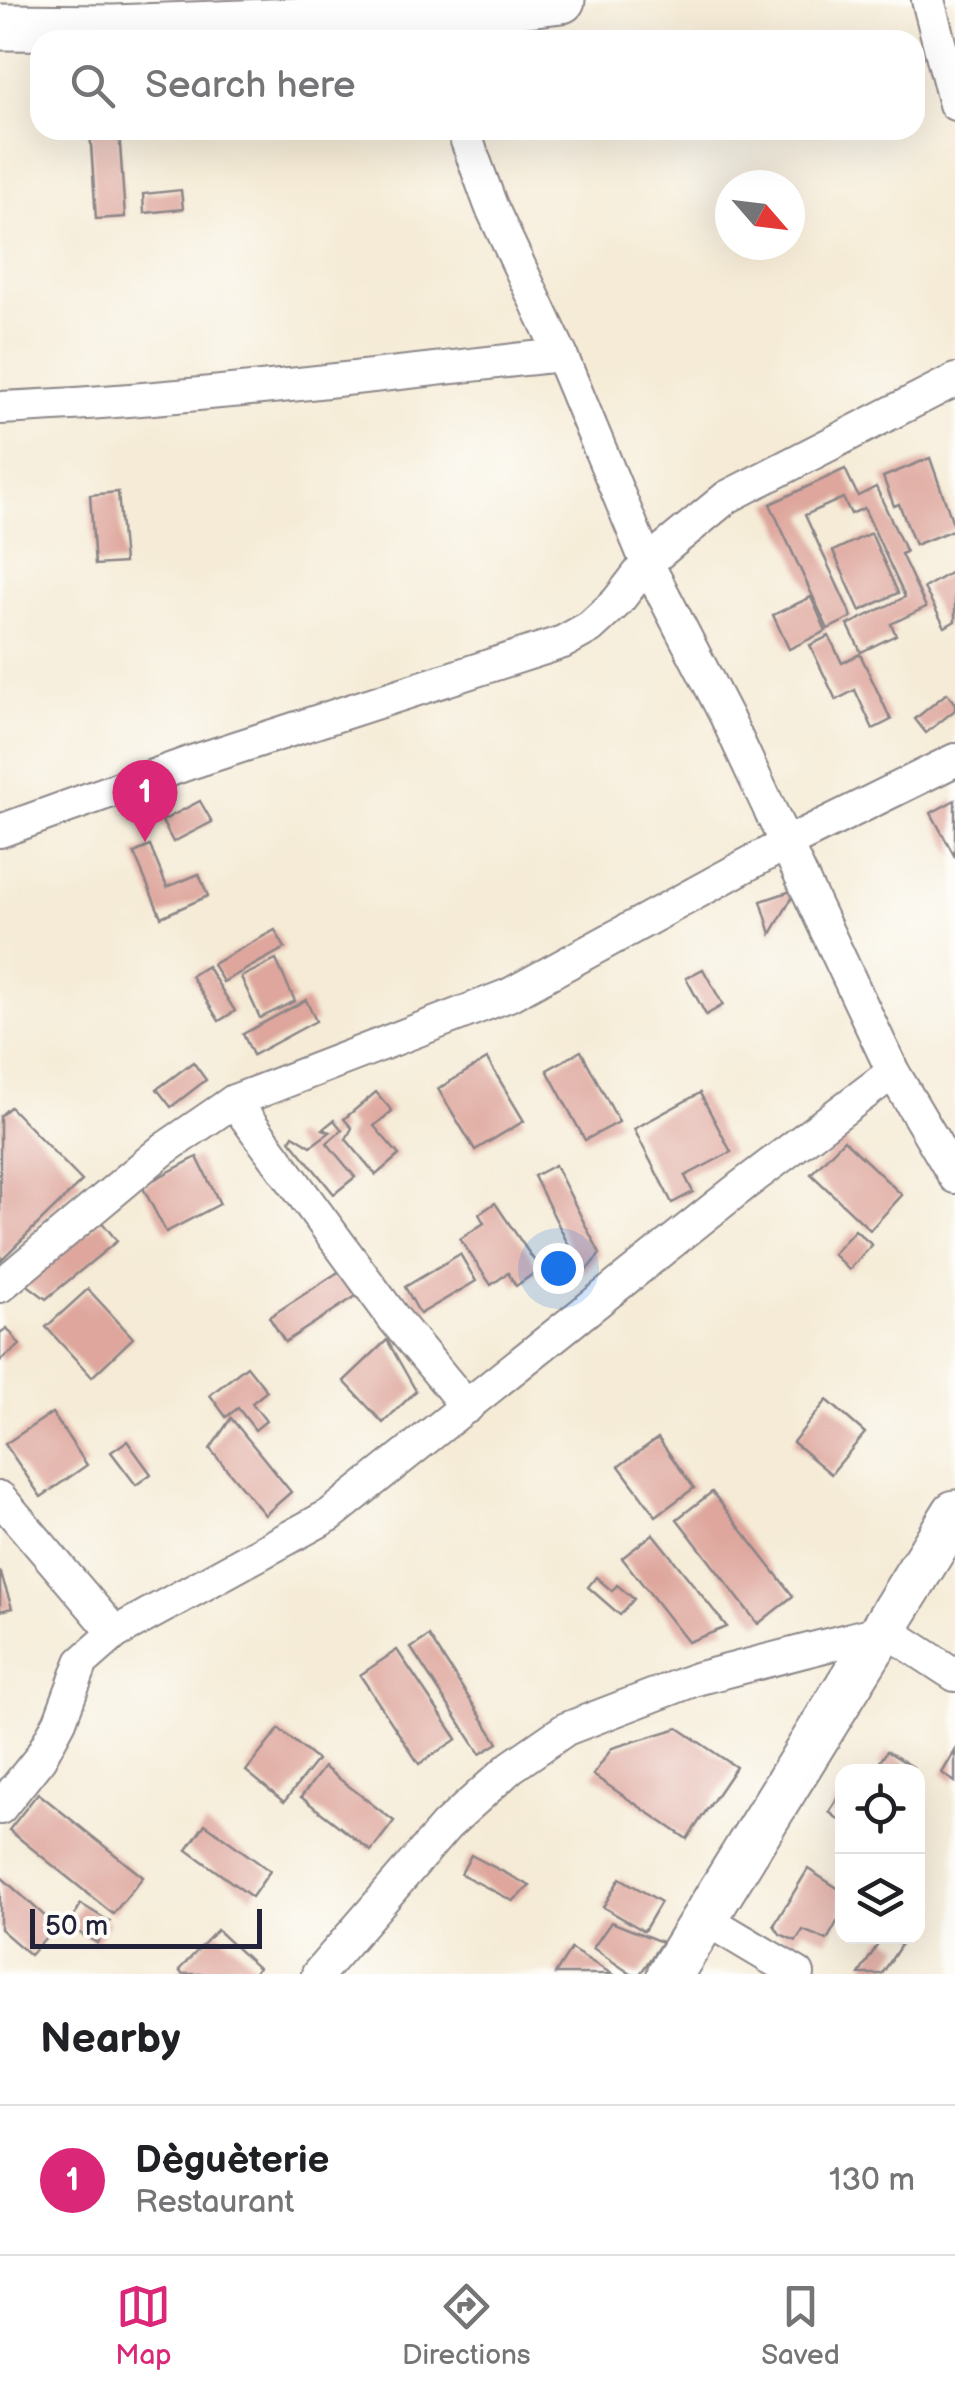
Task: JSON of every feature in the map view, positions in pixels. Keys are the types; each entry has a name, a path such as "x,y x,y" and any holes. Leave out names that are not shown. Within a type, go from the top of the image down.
{"street":[{"path":"0,27 114,28 280,12 425,28 562,0"},
{"path":"928,0 955,104"},
{"path":"467,140 491,206 561,354 647,562 787,843 893,1072 955,1178"},
{"path":"0,408 118,403 299,386 561,354"},
{"path":"0,831 189,763 562,642 590,627 616,602 647,562 727,497 955,380"},
{"path":"0,1286 164,1149 234,1101 509,995 787,843 955,760"},
{"path":"0,1808 40,1758 60,1721 82,1662 115,1633 330,1515 742,1186 893,1072"},
{"path":"234,1101 396,1320 467,1407"},
{"path":"0,1498 115,1633"},
{"path":"670,1974 955,1513"},
{"path":"318,1974 446,1826 511,1766 566,1729 696,1679 886,1630 955,1674"},
{"path":"704,1918 798,1974"}],"building":[{"path":"91,140 120,140 125,217 96,219"},
{"path":"181,190 183,209 144,213 143,194"},
{"path":"930,458 955,529 915,545 883,477"},
{"path":"845,469 858,496 876,487 926,607 891,624 896,635 861,652 848,625 905,597 864,508 851,514 843,498 805,515 852,617 828,629 770,504"},
{"path":"118,492 124,563 95,565 90,495"},
{"path":"871,533 898,593 860,611 833,551"},
{"path":"955,570 955,621 945,627 924,588"},
{"path":"811,597 826,631 789,649 773,615"},
{"path":"829,636 842,663 860,654 891,720 873,729 855,690 836,700 810,645"},
{"path":"947,693 955,710 926,733 915,719"},
{"path":"955,800 955,857 931,813"},
{"path":"200,801 212,822 173,842 162,821"},
{"path":"150,846 167,887 199,874 208,896 161,917 134,853"},
{"path":"797,889 771,934 761,901"},
{"path":"275,930 285,948 223,982 213,964"},
{"path":"276,960 295,1001 260,1018 241,977"},
{"path":"207,966 235,1011 219,1021 191,976"},
{"path":"703,969 723,1005 706,1015 686,978"},
{"path":"306,1000 316,1021 253,1055 243,1034"},
{"path":"581,1051 619,1122 585,1140 547,1070"},
{"path":"487,1059 524,1121 475,1150 438,1089"},
{"path":"193,1062 206,1080 171,1107 157,1089"},
{"path":"376,1092 392,1111 374,1126 399,1155 376,1175 346,1139 352,1128 344,1119"},
{"path":"700,1093 731,1152 685,1176 693,1192 672,1203 634,1129"},
{"path":"10,1107 82,1181 0,1261 0,1116"},
{"path":"334,1120 342,1130 327,1143 355,1177 334,1194 290,1140 293,1135 311,1146 330,1132 323,1129"},
{"path":"844,1140 902,1195 870,1230 811,1174"},
{"path":"197,1157 220,1204 166,1232 142,1186"},
{"path":"555,1165 600,1254 583,1274 534,1176"},
{"path":"495,1203 540,1269 516,1286 508,1273 491,1285 460,1239 484,1223 479,1214"},
{"path":"101,1221 117,1241 46,1299 25,1283"},
{"path":"855,1230 872,1245 849,1270 833,1254"},
{"path":"460,1254 476,1281 420,1314 405,1287"},
{"path":"340,1271 356,1296 285,1342 269,1317"},
{"path":"88,1289 133,1338 92,1377 46,1327"},
{"path":"7,1328 20,1345 0,1361 0,1333"},
{"path":"387,1340 416,1391 383,1423 344,1381"},
{"path":"247,1366 267,1391 252,1403 266,1421 255,1430 238,1408 226,1417 210,1395"},
{"path":"827,1400 865,1433 831,1474 793,1442"},
{"path":"52,1413 87,1465 41,1497 5,1444"},
{"path":"231,1418 291,1492 265,1515 210,1449"},
{"path":"658,1438 694,1488 656,1516 619,1466"},
{"path":"127,1441 151,1474 136,1485 111,1452"},
{"path":"712,1492 793,1596 758,1624 677,1519"},
{"path":"653,1534 727,1627 688,1642 622,1558"},
{"path":"0,1571 12,1608 0,1611"},
{"path":"596,1577 612,1591 617,1585 634,1599 620,1615 588,1587"},
{"path":"429,1636 498,1743 480,1754 411,1648"},
{"path":"397,1650 457,1739 419,1764 360,1675"},
{"path":"678,1728 736,1767 687,1839 593,1775 612,1748"},
{"path":"279,1729 317,1760 284,1802 246,1771"},
{"path":"887,1751 908,1764 879,1764"},
{"path":"955,1751 955,1782 942,1773"},
{"path":"324,1767 394,1821 371,1851 301,1797"},
{"path":"38,1793 143,1877 113,1914 9,1830"},
{"path":"205,1824 270,1871 252,1897 187,1850"},
{"path":"471,1855 530,1886 513,1901 461,1874"},
{"path":"808,1869 835,1886 835,1926 827,1940 803,1930 796,1941 780,1934 774,1925"},
{"path":"0,1876 56,1926 30,1955 0,1929"},
{"path":"620,1878 661,1902 644,1931 603,1907"},
{"path":"81,1904 110,1922 97,1943 68,1926"},
{"path":"611,1922 662,1942 640,1974 631,1974 593,1948"},
{"path":"217,1930 258,1968 253,1974 182,1974 179,1970"},
{"path":"878,1944 901,1945 882,1974 859,1974"},
{"path":"571,1949 612,1974 555,1974"}],"place":[{"name":"Dèguèterie","path":"145,842"}]}
